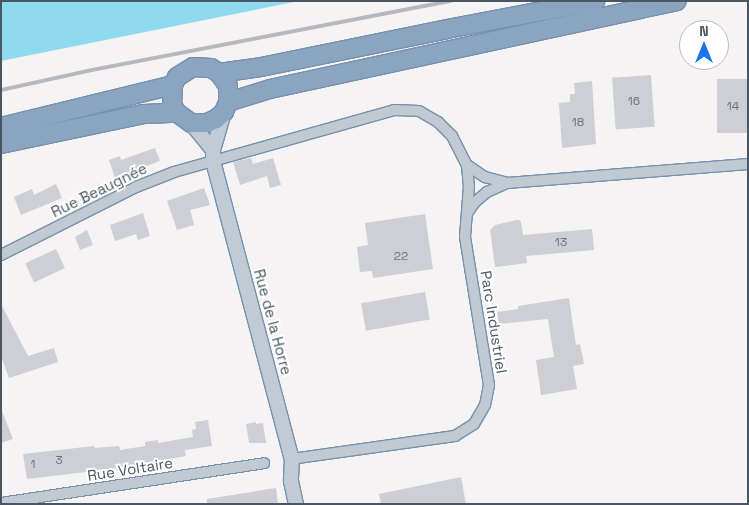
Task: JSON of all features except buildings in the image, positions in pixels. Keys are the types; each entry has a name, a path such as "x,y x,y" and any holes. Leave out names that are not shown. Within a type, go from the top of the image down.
{"highway":[{"path":"219,73 261,67 595,1"},
{"path":"1,144 143,114 184,118 207,123 216,119 226,107 270,89 677,1"},
{"path":"184,118 172,100 173,85 177,76 193,67 211,68 219,73 228,86 226,107"},
{"path":"1,127 173,85"}],"street":[{"path":"213,155 226,107"},
{"name":"Parc Industriel","path":"213,155 394,110 419,111 438,122 452,136 467,165 469,186 465,237 488,385 485,405 474,424 455,436 292,459"},
{"path":"184,118 213,155"},
{"name":"Rue Beaugnée","path":"1,254 136,187 213,155"},
{"name":"Rue de la Horre","path":"213,155 292,459 291,481 296,504"},
{"path":"467,214 475,202 487,192 507,183 748,164"},
{"path":"467,165 485,177 507,183"},
{"name":"Rue Voltaire","path":"1,503 264,463"}],"water":[{"path":"1,1 299,1 1,61"}],"railway":[{"path":"1,90 92,70 450,1"}]}
